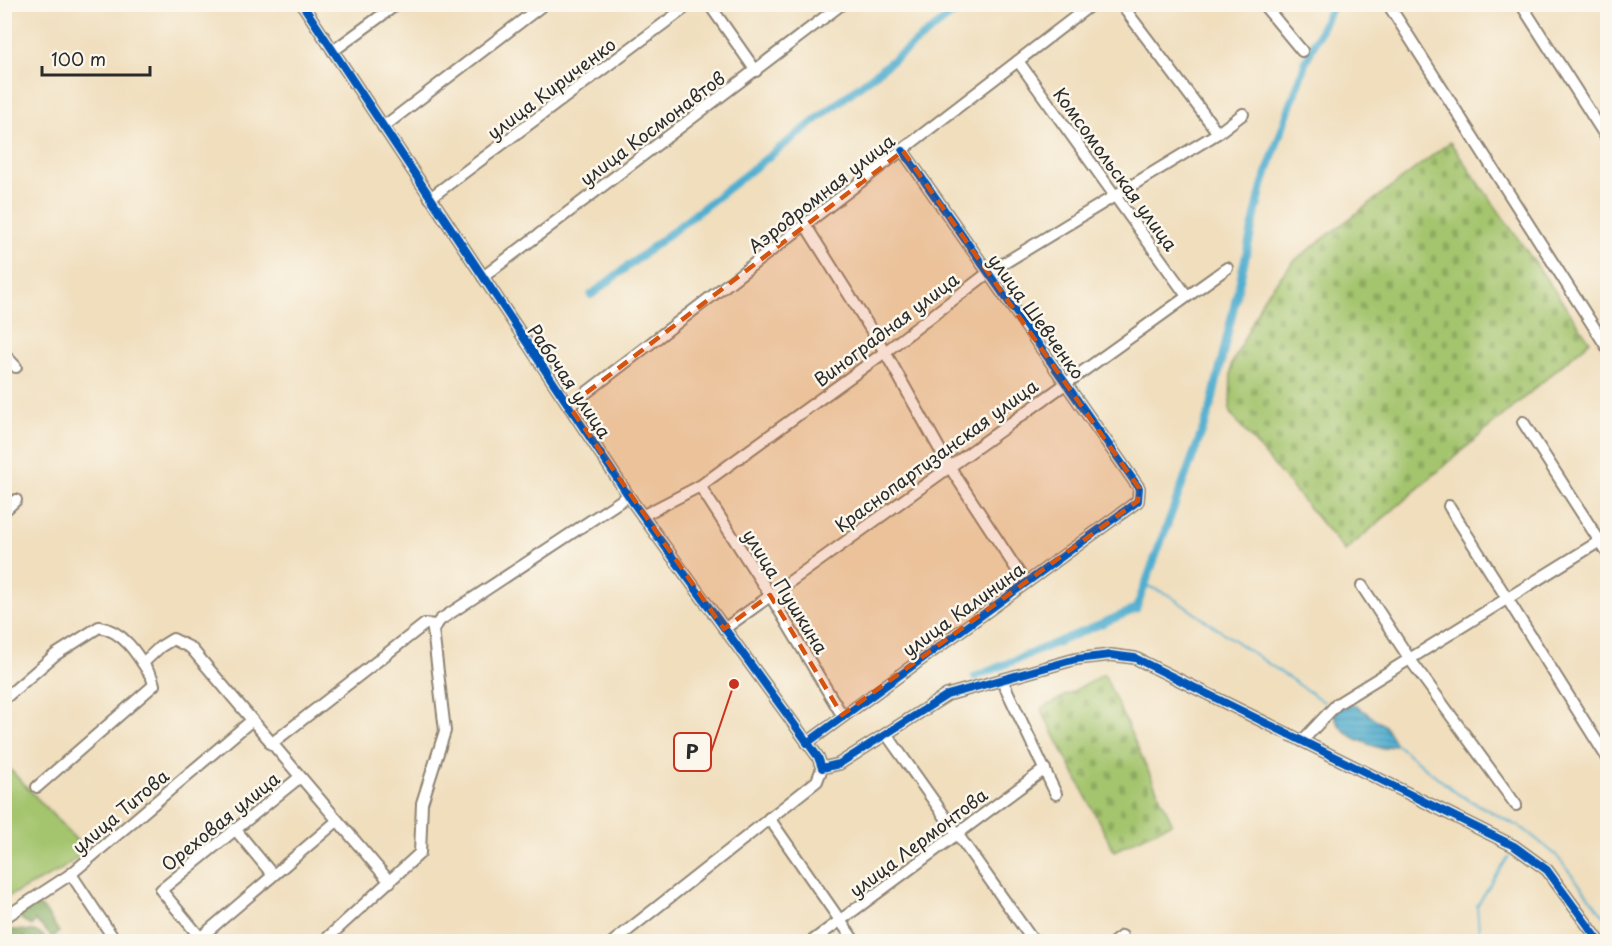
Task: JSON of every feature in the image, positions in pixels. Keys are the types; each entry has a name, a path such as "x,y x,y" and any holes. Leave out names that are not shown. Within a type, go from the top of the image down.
{"street":[{"name":"Рабочая улица","path":"302,4 628,496 818,757 822,768"},
{"path":"333,51 398,4"},
{"path":"383,127 544,4"},
{"name":"улица Кириченко","path":"430,198 690,4"},
{"path":"709,4 756,71"},
{"name":"улица Космонавтов","path":"483,277 842,4"},
{"name":"Аэродромная улица","path":"569,406 807,226 1092,4"},
{"path":"1121,4 1218,133"},
{"path":"1263,4 1302,51"},
{"path":"1388,4 1608,349"},
{"path":"1521,4 1608,140"},
{"name":"Комсомольская улица","path":"1018,61 1114,198 1187,296"},
{"name":"Виноградная улица","path":"642,516 700,486 885,352 988,273 1114,198 1218,133 1243,114"},
{"name":"улица Шевченко","path":"903,151 1139,488 1138,501"},
{"path":"807,226 885,352 949,466 1025,582"},
{"name":"Краснопартизанская улица","path":"724,628 1066,381 1227,268"},
{"path":"4,354 16,367"},
{"path":"1523,422 1603,539 1608,554"},
{"name":"улица Пушкина","path":"700,486 842,716"},
{"path":"323,942 420,853 422,803 445,731 433,630 438,623 628,496"},
{"path":"4,511 16,500"},
{"name":"улица Калинина","path":"807,743 1138,501"},
{"path":"1449,506 1506,601 1608,759"},
{"path":"1302,741 1337,704 1603,539"},
{"path":"1362,586 1409,658 1516,805"},
{"path":"271,744 425,624 438,623"},
{"path":"4,699 56,655 99,627 113,629 143,663 154,685 37,787"},
{"path":"143,663 160,647 173,639 191,648 390,882"},
{"path":"614,942 817,781 822,768 839,764 947,695 1076,659 1111,655 1135,658 1514,846 1547,870 1602,939"},
{"path":"1002,680 1056,794"},
{"name":"улица Титова","path":"4,918 70,874 251,721"},
{"path":"887,735 1034,942"},
{"name":"улица Лермонтова","path":"811,942 1045,770"},
{"name":"Ореховая улица","path":"203,940 161,890 300,777"},
{"path":"769,818 855,942"},
{"path":"203,940 272,874 337,821"},
{"path":"235,829 272,874"},
{"path":"70,874 116,942"}],"highlighted area":[{"path":"903,151 1139,488 1138,501 842,715 770,595 724,629 569,406"}],"green space":[{"path":"1450,142 1590,341 1345,551 1230,413 1231,366 1264,297 1294,261"},
{"path":"1104,674 1172,823 1114,851 1041,709"},
{"path":"5,764 80,844 83,853 59,871 5,898"},
{"path":"28,901 44,909 59,932 53,938 35,920 32,926 21,919 22,904"},
{"path":"13,930 34,931 44,936 43,941 5,941 5,934"}],"water":[{"path":"1354,704 1385,726 1396,744 1383,749 1347,733 1334,714 1341,706"}],"waterway":[{"path":"591,295 965,4"},
{"path":"975,677 1136,609 1210,410 1262,186 1306,61 1333,4"},
{"path":"1145,585 1167,594 1324,702"},
{"path":"1396,744 1458,794 1525,830 1556,855 1608,921"},
{"path":"1480,942 1477,906 1509,856"}],"cycle path":[{"path":"302,4 634,504 818,757 822,768 839,764 947,695 1076,659 1111,655 1135,658 1514,846 1547,870 1600,942"},
{"path":"807,743 1138,501 1139,488 903,151"}],"place":[{"name":"Р","path":"734,684"}]}
